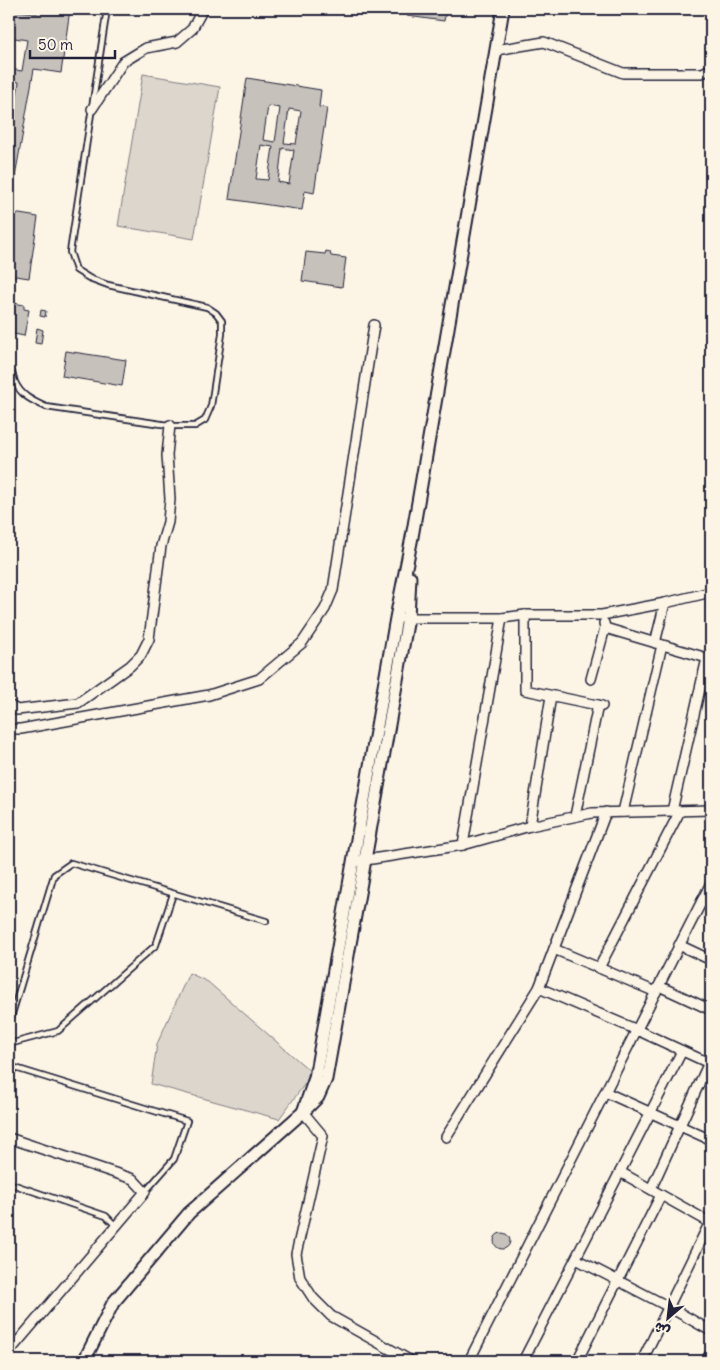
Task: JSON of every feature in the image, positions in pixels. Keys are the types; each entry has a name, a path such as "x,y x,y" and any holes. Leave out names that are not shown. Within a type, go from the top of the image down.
{"street":[{"path":"92,109 123,62 146,48 177,42 192,29 203,9"},
{"path":"303,1112 315,1078 352,863 412,537 503,9"},
{"path":"496,50 544,42 623,73 702,73 711,70"},
{"path":"9,729 20,729 209,695 259,679 302,643 326,608 333,590 374,325"},
{"path":"9,705 16,710 78,703 130,666 141,655 149,639 161,546 168,522 170,499 167,455 170,425"},
{"path":"84,1361 113,1303 189,1213 303,1112 318,1096 326,1079 408,618 412,537"},
{"path":"396,618 502,618 526,615 602,615 711,592"},
{"path":"623,812 665,603"},
{"path":"526,615 525,690 600,706 574,816"},
{"path":"591,679 604,628 602,615"},
{"path":"463,845 502,618"},
{"path":"599,968 676,811 707,658 604,628"},
{"path":"530,826 551,696"},
{"path":"352,863 463,845 530,826 592,813 711,810"},
{"path":"446,1136 539,988 606,812"},
{"path":"469,1361 711,883"},
{"path":"702,901 711,906"},
{"path":"680,946 711,960"},
{"path":"554,949 711,1010"},
{"path":"539,988 710,1062 651,1190"},
{"path":"524,1361 682,1050"},
{"path":"605,1092 711,1140"},
{"path":"303,1112 323,1136 296,1254 300,1278 312,1298 331,1316 411,1361"},
{"path":"9,1138 133,1180 145,1192 9,1352"},
{"path":"620,1172 711,1222 642,1361"},
{"path":"578,1361 661,1195"},
{"path":"576,1259 711,1331"},
{"path":"705,1361 711,1354"}],"lane":[{"path":"9,367 16,384 24,394 30,400 46,407 175,426 195,426 205,420 211,406 222,334 222,321 216,313 207,307 108,285 89,278 76,270 70,252 107,9"},
{"path":"9,1024 54,875 71,863 266,920"},
{"path":"9,1044 58,1031 156,945 173,894"},
{"path":"9,1066 187,1121 174,1159 145,1192"},
{"path":"9,1183 106,1216 116,1226"}],"shaded area":[{"path":"143,74 220,87 194,239 118,226"},
{"path":"189,973 208,982 309,1070 307,1081 279,1119 151,1084 157,1044"}],"building":[{"path":"38,9 70,9 61,73 34,69 9,211 9,146 12,122 9,121 9,112 14,112 19,82 9,80 9,69 22,71 27,40 9,37 9,10 37,13"},
{"path":"408,9 446,9 444,21 407,16"},
{"path":"247,78 321,90 319,107 327,108 314,193 305,191 302,210 229,199","holes":["268,106 280,108 275,142 263,140","289,109 301,111 296,144 284,143","261,145 273,147 268,180 256,179","282,148 294,150 289,184 278,182"]},
{"path":"13,213 38,217 29,278 9,275 9,243"},
{"path":"326,251 330,252 331,256 346,258 342,287 302,281 306,252 325,254"},
{"path":"9,302 24,305 24,309 29,310 24,336 9,333"},
{"path":"41,310 46,311 45,317 40,316"},
{"path":"37,328 43,330 41,344 35,343"},
{"path":"66,351 126,360 122,386 62,376"},
{"path":"502,1233 508,1235 510,1241 508,1247 502,1249 496,1247 494,1241 496,1235"}]}
